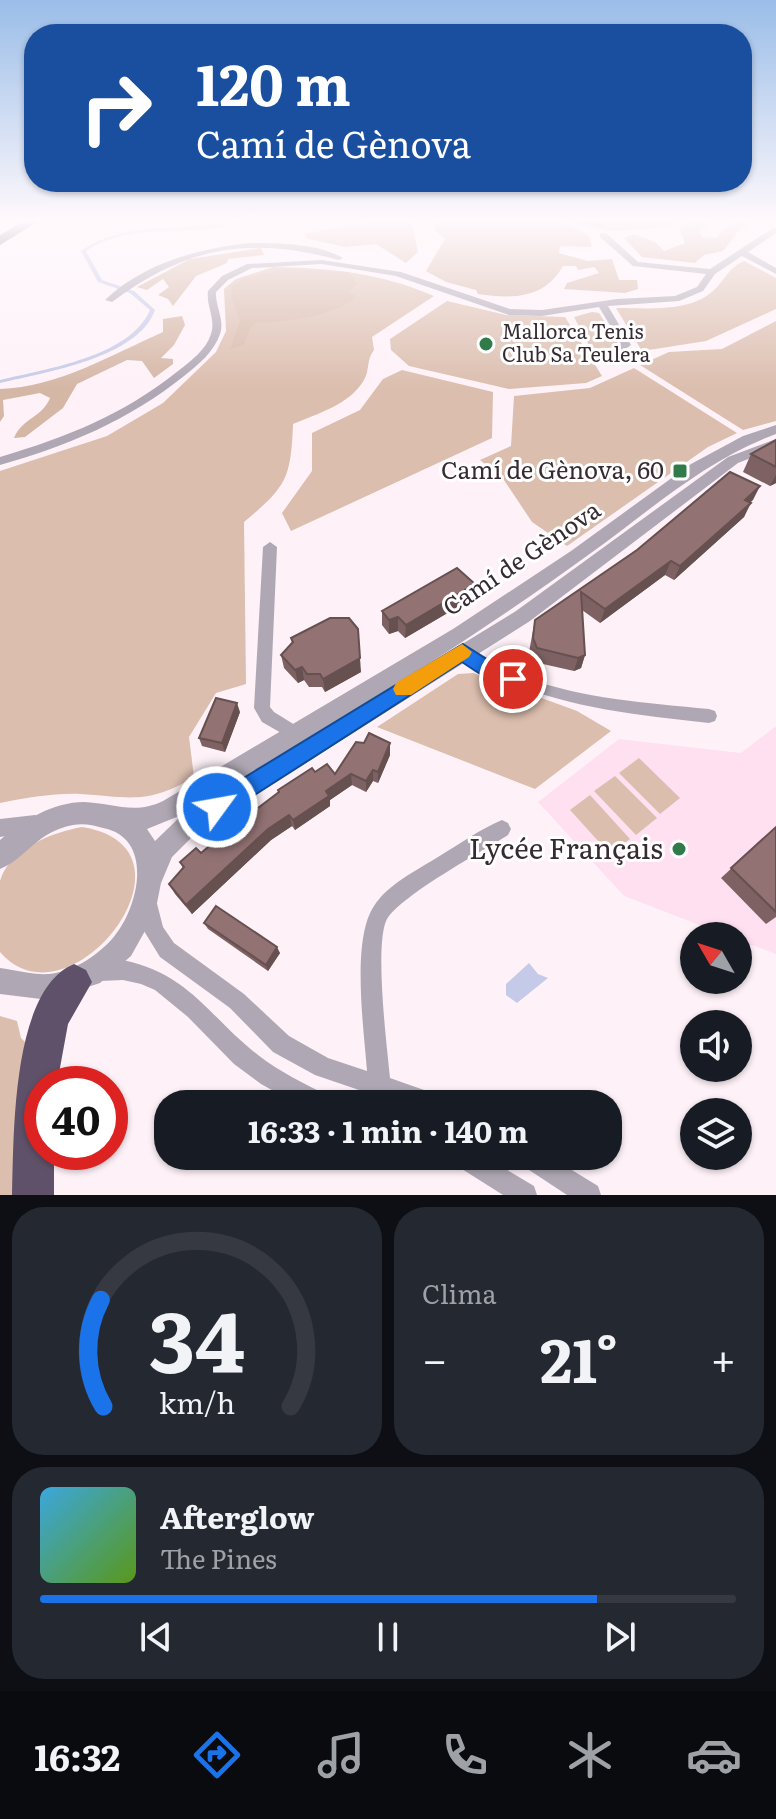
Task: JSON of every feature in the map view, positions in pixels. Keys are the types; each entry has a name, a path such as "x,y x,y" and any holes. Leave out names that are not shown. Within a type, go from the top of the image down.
{"highway":[{"path":"33,1195 45,1030 57,1001 81,978"}],"street":[{"path":"109,300 139,277"},
{"path":"0,461 89,433 154,397 201,356 213,341 217,328 210,298 228,277"},
{"path":"406,277 509,312 554,312 602,304 676,299 700,289 709,277"},
{"path":"602,304 626,345 611,356"},
{"name":"Camí de Gènova","path":"47,822 89,813 139,820 158,815 297,735 515,598 608,534 702,462 734,443 776,429"},
{"name":"Camí de Gènova","path":"81,978 105,964 129,939 163,849 190,823 523,616 733,460 776,443"},
{"path":"270,547 262,708 268,717 297,735"},
{"name":"Camí de Gènova","path":"463,652 486,668 540,689 608,705 709,716"},
{"path":"115,818 143,841 151,866 149,913 154,931 172,954 237,1001 265,1030 300,1056 393,1090"},
{"path":"0,828 47,822"},
{"path":"0,857 20,838 47,822"},
{"path":"379,1085 371,945 379,913 413,886 502,829"},
{"path":"1,981 27,990 121,968 155,978 201,1013 243,1057 298,1090"},
{"path":"485,1170 525,1195"},
{"path":"550,1170 589,1195"}],"shaded area":[{"path":"156,277 195,277 173,306 168,299 158,295 169,287 163,279 147,290 137,287"},
{"path":"352,277 357,284 349,292 356,296 325,313 257,322 250,328 244,345 230,349 240,321 231,296 232,286 245,278"},
{"path":"371,277 434,296 372,337 374,350 366,376 358,389 333,407 293,424 290,458 284,480 269,500 244,522 246,684 216,693 189,737 194,777 164,792 138,797 60,794 0,803 0,471 107,436 163,403 216,352 226,331 224,289 236,279"},
{"path":"436,277 555,277 537,291 515,296 478,294 476,290"},
{"path":"587,277 618,277 619,280 637,280 638,289 625,293 564,289 567,283"},
{"path":"725,277 774,277 776,309 706,341 642,351 616,308 664,308 687,304 713,291"},
{"name":"Mallorca Tenis Club Sa Teulera","path":"447,301 506,315 565,317 602,376 586,383 509,389 409,366 391,350 390,339"},
{"path":"599,313 618,342 613,348 591,349 574,317"},
{"path":"182,316 185,325 174,345 161,358 173,359 173,364 154,378 142,361 127,360 77,384 63,408 25,437 14,438 22,426 47,405 50,398 40,393 3,400 4,416 0,422 0,389 43,382 84,368 163,332 163,319"},
{"path":"776,321 776,421 743,430 640,365 669,352 722,349"},
{"path":"634,368 737,433 708,447 567,546 532,522 504,480 480,460 511,446 514,396 590,388"},
{"path":"402,370 493,392 492,438 291,531 282,513 312,471 312,433 360,410 383,379"},
{"path":"473,673 577,711 611,731 535,789 377,727 458,674"},
{"name":"Lycée Français","path":"776,726 776,954 752,945 752,922 692,922 624,896 538,802 619,739 741,753"},
{"path":"639,758 680,798 660,814 619,773"},
{"path":"615,776 657,818 636,835 594,791"},
{"path":"590,795 630,839 610,854 570,810"},
{"path":"82,827 119,842 134,867 132,897 116,928 91,954 60,970 29,971 0,952 0,881 5,869 23,851 46,838"},
{"path":"0,1016 17,1021 21,1038 28,1045 27,1066 24,1066 20,1195 0,1195"}],"water":[{"path":"95,277 134,291 155,310 145,326 111,351 65,368 0,383 0,380 62,365 106,350 140,326 150,310 130,293 98,282"},
{"path":"529,963 538,974 548,978 517,1003 506,995 506,984"}],"building":[{"path":"776,440 776,467 751,454"},
{"path":"730,472 760,486 745,500 751,503 680,566 671,561 605,609 581,592 585,655 578,658 537,648 533,638 535,620 637,550"},
{"path":"457,568 475,584 406,625 398,617 389,620 382,611"},
{"path":"330,618 349,618 358,629 360,658 323,679 320,674 307,674 302,667 295,670 281,655 293,642 291,638"},
{"path":"216,698 237,703 222,743 199,738"},
{"path":"369,733 390,743 378,772 373,770 366,781 351,774 326,791 329,796 293,820 289,815 268,829 186,905 169,884 184,867 180,862 196,848 201,853 225,833 221,828 230,820 233,823 238,818 241,821 278,790 312,768 315,772 327,764 335,774 356,742 364,743"},
{"path":"776,827 776,912 731,868"},
{"path":"216,906 277,947 266,965 204,923"}],"slow traffic":[{"path":"403,689 462,652"}],"place":[{"name":"Mallorca Tenis Club Sa Teulera","path":"486,344"},
{"name":"Camí de Gènova, 60","path":"680,471"},
{"name":"Lycée Français","path":"679,849"}],"route":[{"path":"217,807 463,652 486,668 513,679"}]}
